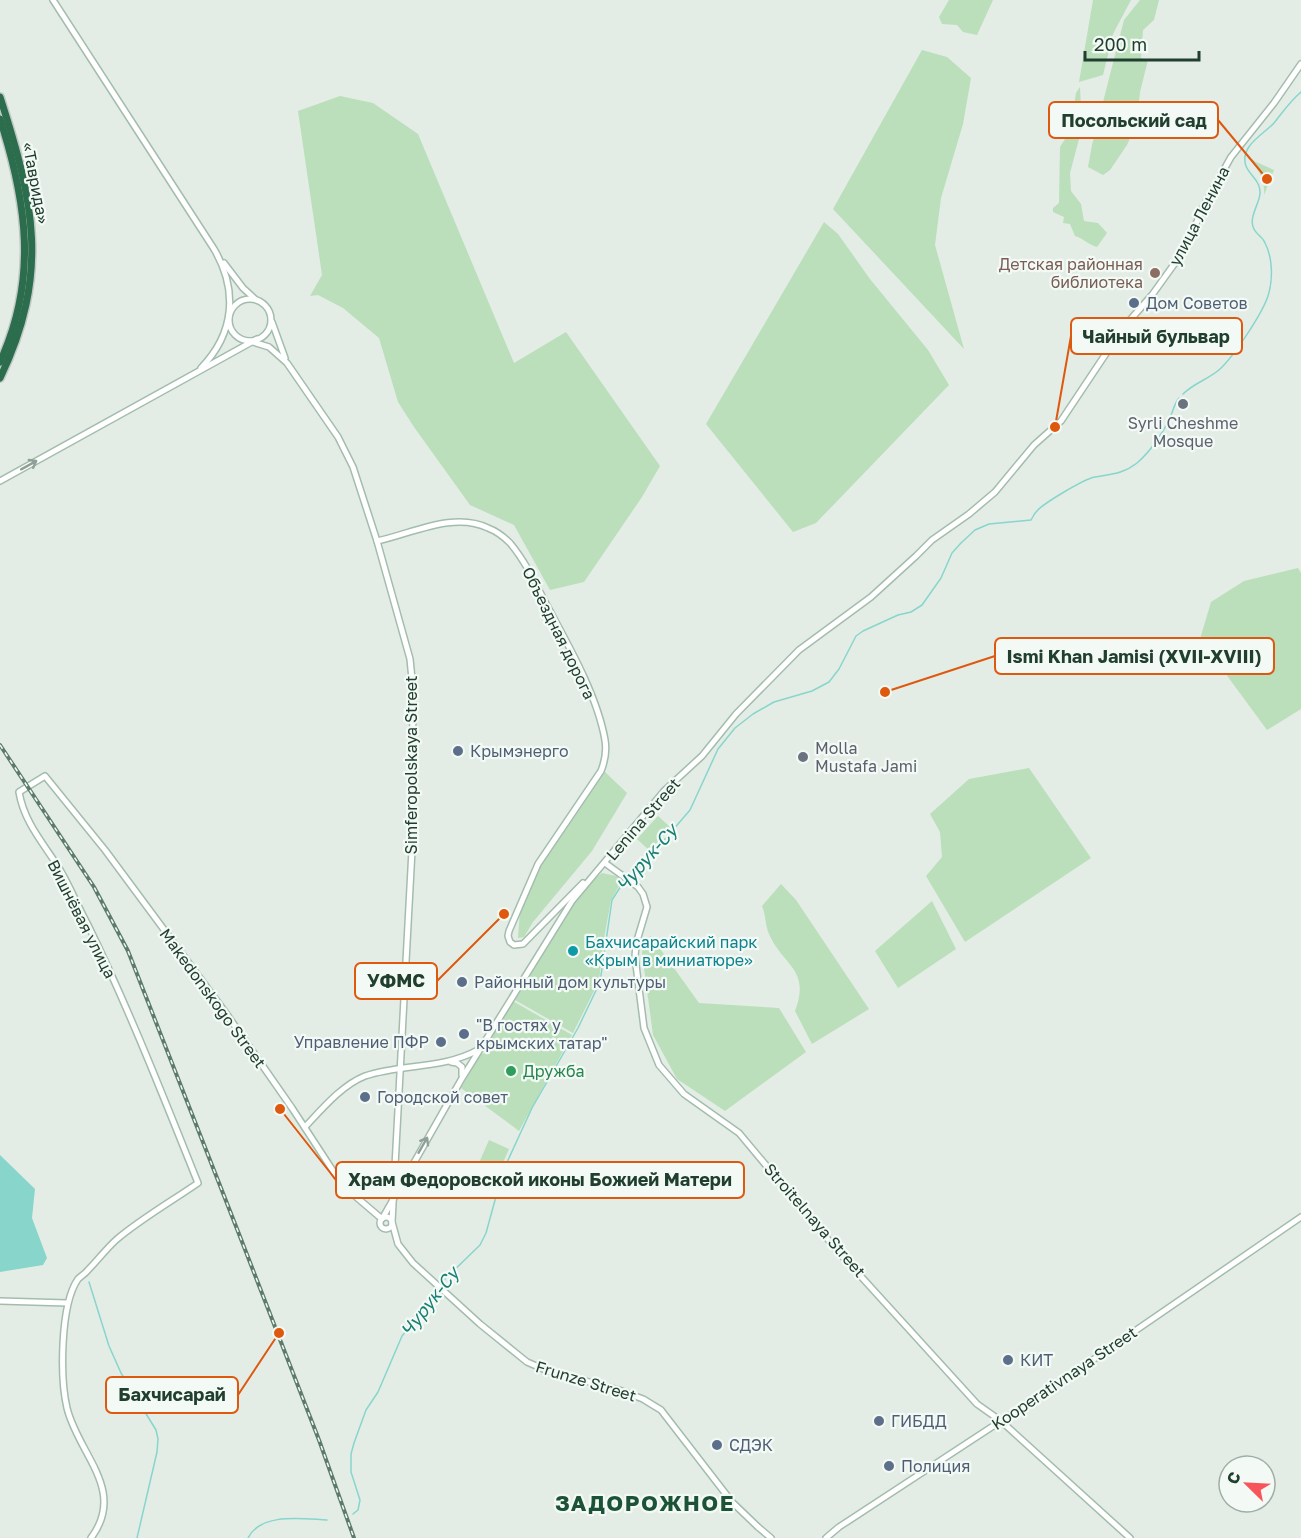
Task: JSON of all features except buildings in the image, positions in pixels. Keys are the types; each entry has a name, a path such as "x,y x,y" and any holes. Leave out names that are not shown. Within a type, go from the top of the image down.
{"highway":[{"name":"«Таврида»","path":"0,97 26,183 33,258 23,317 0,378"},
{"name":"«Таврида»","path":"0,119 19,185 24,209 26,238 21,298 10,338 0,362"}],"main road":[{"path":"0,481 201,368 254,341 268,330 271,320 268,310 243,288 219,257 53,0"},
{"name":"Lenina Street","path":"382,1219 460,1080 572,901 664,791 702,756 736,714 799,650 882,588 932,540 995,492 1034,445 1061,421 1105,354 1180,256 1203,207 1231,157 1274,103 1301,64"},
{"path":"201,368 213,356 221,343 228,315 230,288 219,257"},
{"path":"228,315 235,306 243,301 253,299 259,302"},
{"path":"228,315 235,333 254,341"},
{"name":"Simferopolskaya Street","path":"271,320 286,363"},
{"name":"Simferopolskaya Street","path":"254,341 269,347 286,363 338,437 353,467 410,659 413,689 412,850 394,1196"},
{"name":"Объездная дорога","path":"377,542 453,522 476,524 500,534 523,560 584,676 599,719 606,750 601,771 532,876 507,936 510,942 514,945 523,944 593,875"},
{"name":"Вишнёвая улица","path":"45,776 19,792 21,806 60,870 99,948 142,1043 198,1183 117,1239 79,1278 67,1304"},
{"name":"Makedonskogo Street","path":"45,776 105,850 178,948 248,1044 348,1190 382,1219"},
{"name":"Stroitelnaya Street","path":"605,863 638,887 646,901 647,907 636,944 635,957 644,1028 659,1065 684,1094 739,1133 836,1249 977,1404 1001,1421 1130,1538"},
{"path":"304,1127 355,1082 375,1074 448,1062 479,1049"},
{"path":"448,1062 462,1067 460,1080"},
{"name":"Frunze Street","path":"394,1196 392,1222 398,1244 413,1263 480,1324 527,1362 557,1374 619,1390 654,1404 676,1428 732,1502 771,1538"},
{"path":"384,1229 390,1228 392,1222 387,1217 382,1219 380,1225 398,1244"},
{"name":"Kooperativnaya Street","path":"826,1538 839,1527 1001,1421 1301,1217"},
{"path":"0,1301 67,1304 63,1377 67,1409 100,1477 105,1504 104,1513 91,1538"}],"green space":[{"path":"949,0 993,0 977,35 963,32 957,25 942,24 939,17"},
{"path":"1093,0 1131,0 1113,34 1103,75 1079,82"},
{"path":"1140,0 1159,0 1154,20 1143,30 1141,58 1148,60 1140,92 1137,122 1127,145 1110,170 1103,175 1088,167 1092,145 1124,20"},
{"path":"922,50 947,57 971,78 963,124 941,198 935,245 964,349 833,209"},
{"path":"1080,87 1082,128 1070,173 1071,191 1081,204 1084,221 1098,223 1107,233 1097,247 1075,236 1070,224 1063,223 1064,217 1053,212 1053,208 1059,203 1060,147 1065,139 1064,126 1073,112 1076,93"},
{"path":"340,96 373,103 418,134 514,363 566,332 660,466 642,497 584,582 550,590 514,525 470,505 414,427 398,402 379,338 343,308 318,295 310,296 322,275 298,111"},
{"path":"1248,156 1274,170 1264,195 1262,178"},
{"path":"824,222 838,234 870,279 928,350 949,385 816,523 793,532 706,424"},
{"path":"1298,568 1301,573 1301,709 1267,730 1200,639 1211,602 1244,581"},
{"path":"1029,768 1091,858 965,942 926,876 942,857 940,832 930,814 969,779"},
{"path":"605,772 627,793 592,851 533,922 524,937 518,938 520,910 535,875"},
{"path":"658,816 670,827 650,851 637,839"},
{"name":"Бахчисарайский парк «Крым в миниатюре»","path":"602,873 616,876 622,881 611,900 599,981 573,1033 515,1000 566,914 590,883"},
{"path":"781,884 796,900 869,1009 812,1044 795,1011 800,986 797,977 769,934 762,906"},
{"path":"932,901 956,949 898,988 875,951"},
{"path":"651,936 699,1003 779,1008 806,1052 725,1111 677,1079 653,1035 642,953 645,941"},
{"name":"Дружба","path":"511,1000 572,1035 519,1131 461,1088 480,1055 488,1047 487,1042"},
{"path":"489,1140 509,1149 495,1181 475,1172"}],"water":[{"path":"0,1155 35,1189 32,1218 47,1258 43,1265 0,1272"}],"waterway":[{"name":"Чурук-Су","path":"1183,394 1226,363 1254,324 1265,304 1271,283 1271,262 1264,241 1252,225 1260,189 1246,166 1246,152 1301,92"},
{"name":"Чурук-Су","path":"440,1284 480,1245 486,1233 503,1171 532,1108 578,1028 600,982 612,900 621,886 690,810 718,749 735,728 774,702 812,691 829,682 839,669 856,636 922,605 941,578 952,553 975,530 989,524 1031,520 1040,508 1073,487 1095,477 1132,467 1160,436 1179,398"},
{"path":"89,1282 109,1346 121,1373 156,1430 158,1439 137,1538"},
{"name":"Чурук-Су","path":"353,1514 358,1510 360,1500 351,1472 351,1454 366,1410 378,1392 402,1336 438,1289"},
{"name":"Чурук-Су","path":"248,1538 262,1524 272,1521 295,1518 327,1520"}],"railway":[{"path":"0,745 94,887 128,951 319,1440 354,1538"}],"place":[{"name":"Посольский сад","path":"1267,179"},
{"name":"Детская районная библиотека","path":"1155,273"},
{"name":"Дом Советов","path":"1134,303"},
{"name":"Syrli Cheshme Mosque","path":"1183,404"},
{"name":"Чайный бульвар","path":"1055,427"},
{"name":"Ismi Khan Jamisi (XVII-XVIII)","path":"885,692"},
{"name":"Крымэнерго","path":"458,751"},
{"name":"Molla Mustafa Jami","path":"803,757"},
{"name":"УФМС","path":"504,914"},
{"name":"Бахчисарайский парк «Крым в миниатюре»","path":"573,951"},
{"name":"Районный дом культуры","path":"462,982"},
{"name":"\"В гостях у крымских татар\"","path":"464,1034"},
{"name":"Управление ПФР","path":"441,1042"},
{"name":"Дружба","path":"511,1071"},
{"name":"Городской совет","path":"365,1097"},
{"name":"Xрам Федоровской иконы Божией Матери","path":"280,1109"},
{"name":"Бахчисарай","path":"279,1333"},
{"name":"КИТ","path":"1008,1360"},
{"name":"ГИБДД","path":"879,1421"},
{"name":"СДЭК","path":"717,1445"},
{"name":"Полиция","path":"889,1466"}],"district":[{"name":"ЗАДОРОЖНОЕ","path":"645,1503"}]}
